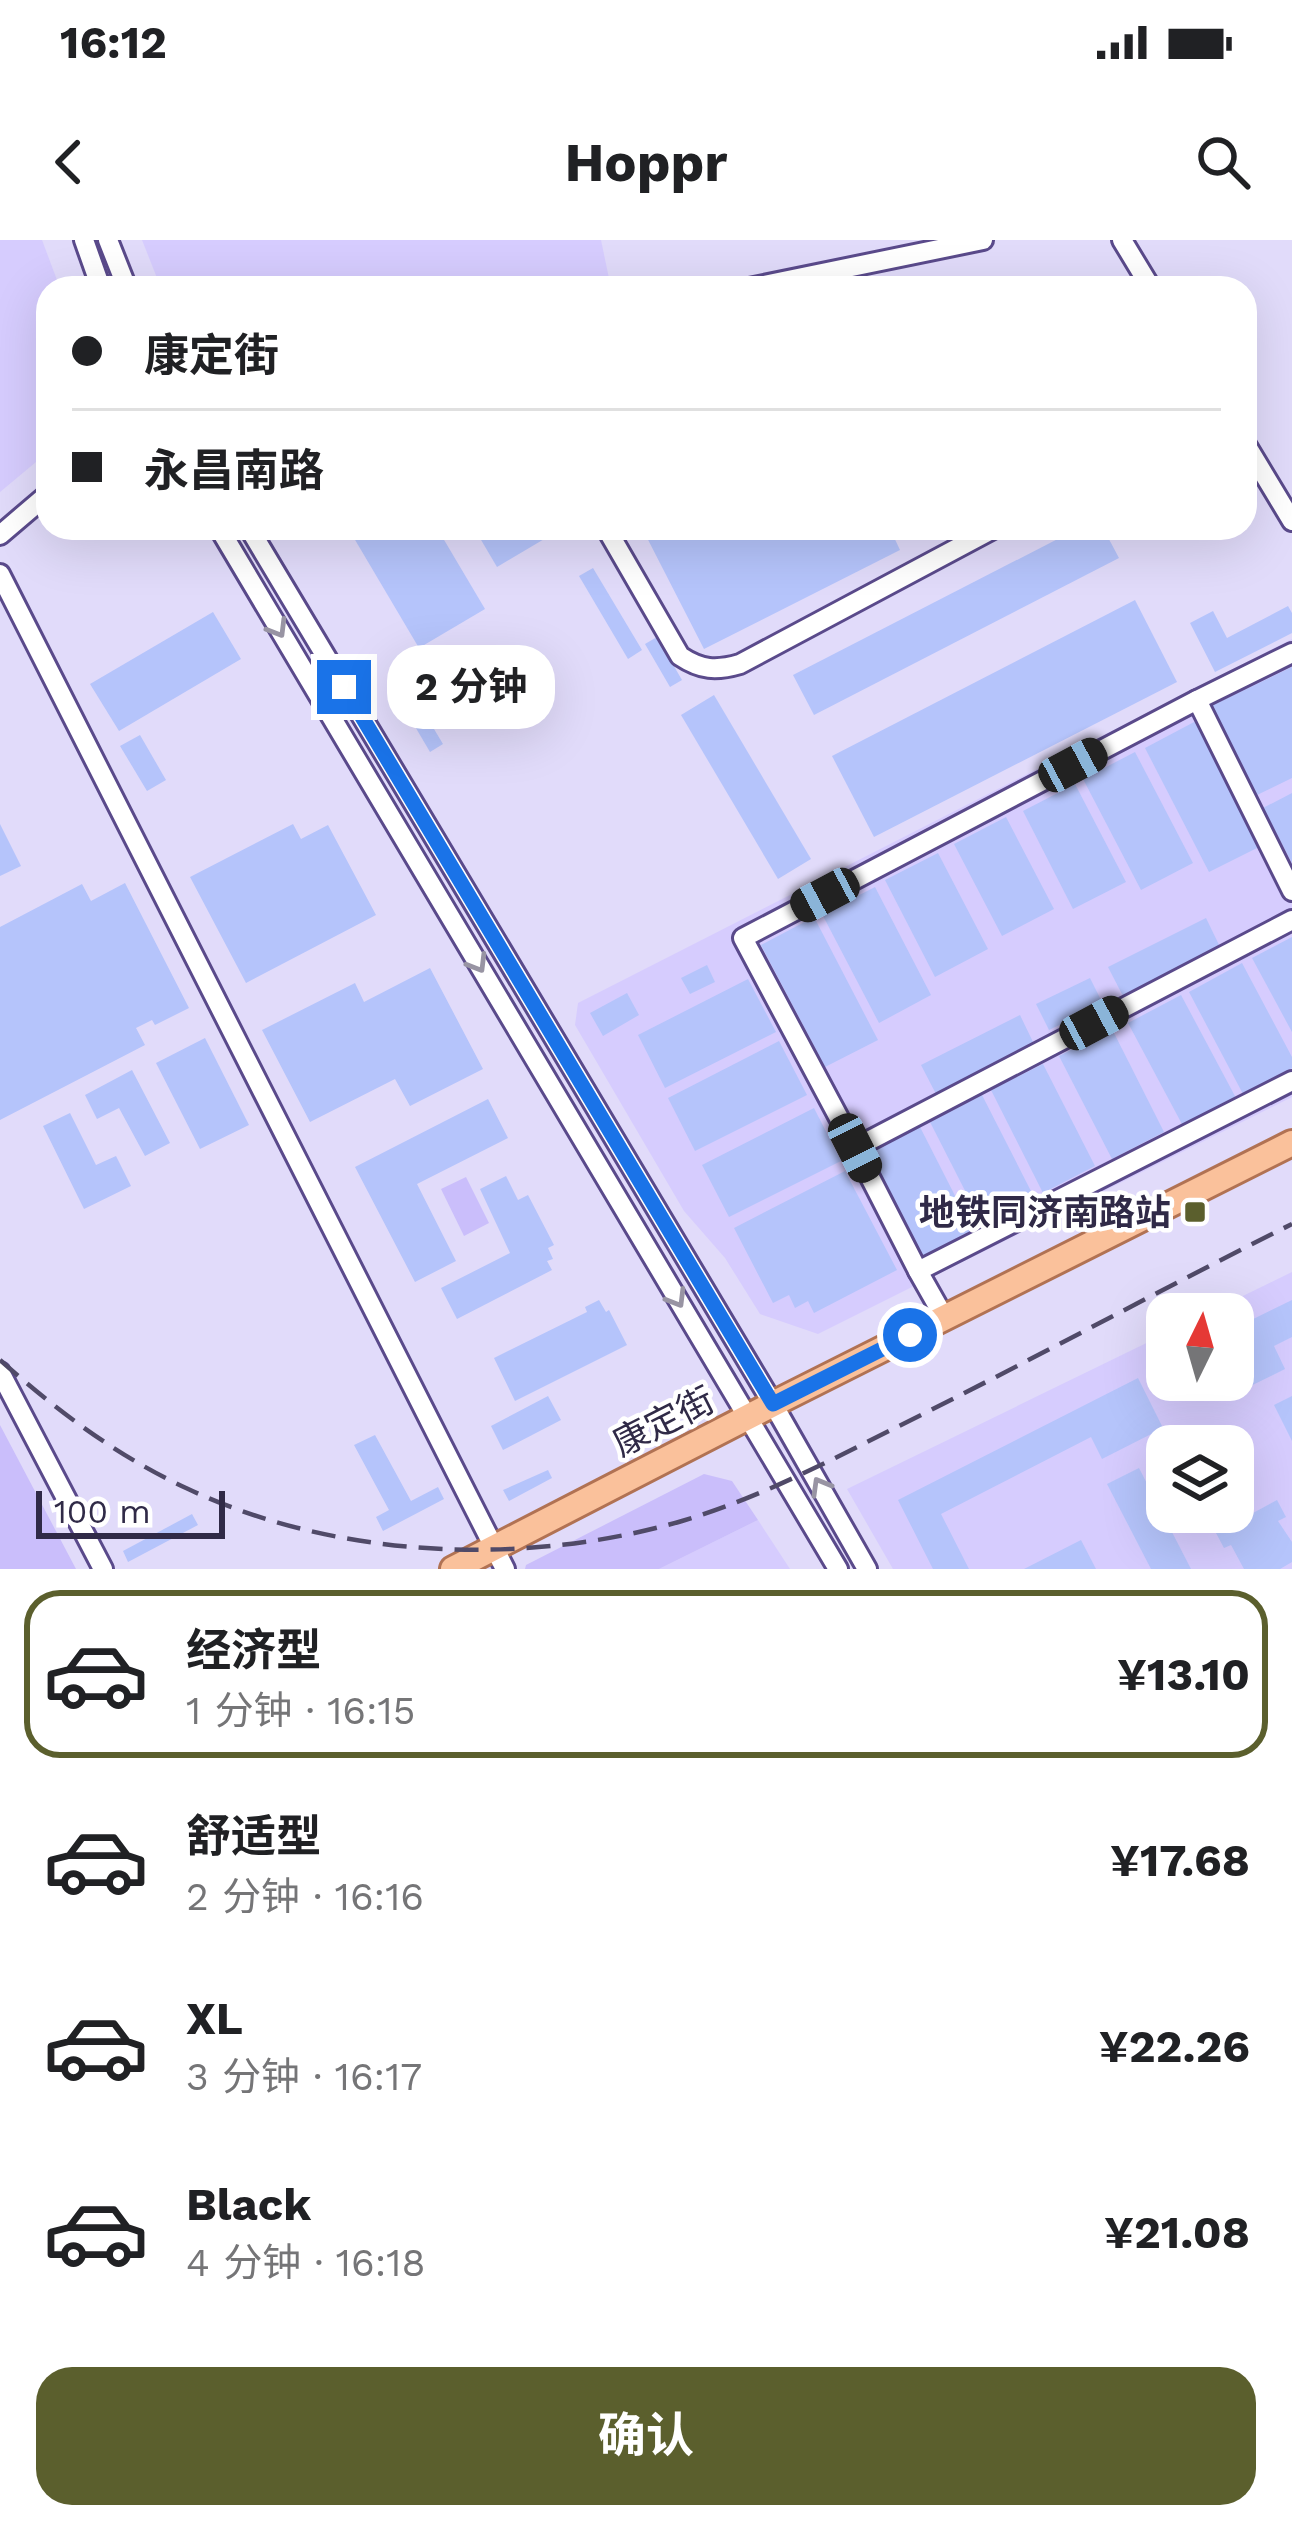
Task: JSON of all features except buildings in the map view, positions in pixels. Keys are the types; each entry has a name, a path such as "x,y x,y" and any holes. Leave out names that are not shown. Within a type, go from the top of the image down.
{"main road":[{"name":"康定街","path":"454,1569 500,1558 773,1404 1292,1143"}],"street":[{"path":"84,240 97,276"},
{"path":"108,240 122,276"},
{"path":"808,276 983,240"},
{"path":"1122,240 1144,276"},
{"path":"1257,463 1292,521"},
{"path":"0,535 36,504"},
{"path":"226,540 838,1569"},
{"path":"256,540 867,1569"},
{"path":"613,540 680,656 695,667 723,669 972,540"},
{"path":"0,574 500,1558"},
{"path":"944,1317 742,938 1292,653"},
{"path":"1197,700 1292,892"},
{"path":"855,1148 1292,920"},
{"path":"917,1271 1292,1081"},
{"path":"0,1372 103,1569"}],"shaded area":[{"path":"0,240 42,240 56,276 36,276 36,462 0,492"},
{"path":"142,240 601,240 608,276 156,276"},
{"path":"1292,639 1292,1097 818,1334 760,1314 725,1258 684,1211 575,1025 578,1003"},
{"path":"466,1177 489,1223 464,1236 441,1189"},
{"path":"1292,1272 1292,1569 893,1569 847,1489 1146,1343 1146,1401 1254,1401 1254,1293 1249,1293"},
{"path":"0,1425 76,1569 0,1569"},
{"path":"704,1474 732,1481 758,1520 659,1569 525,1569 526,1565"},
{"path":"758,1520 790,1569 659,1569"}],"railway":[{"path":"0,1360 112,1447 186,1488 244,1512 367,1542 431,1548 559,1545 682,1521 765,1491 1292,1224"}],"place":[{"name":"地铁同济南路站","path":"1195,1212"}],"route":[{"path":"344,687 773,1404 910,1335"}]}
